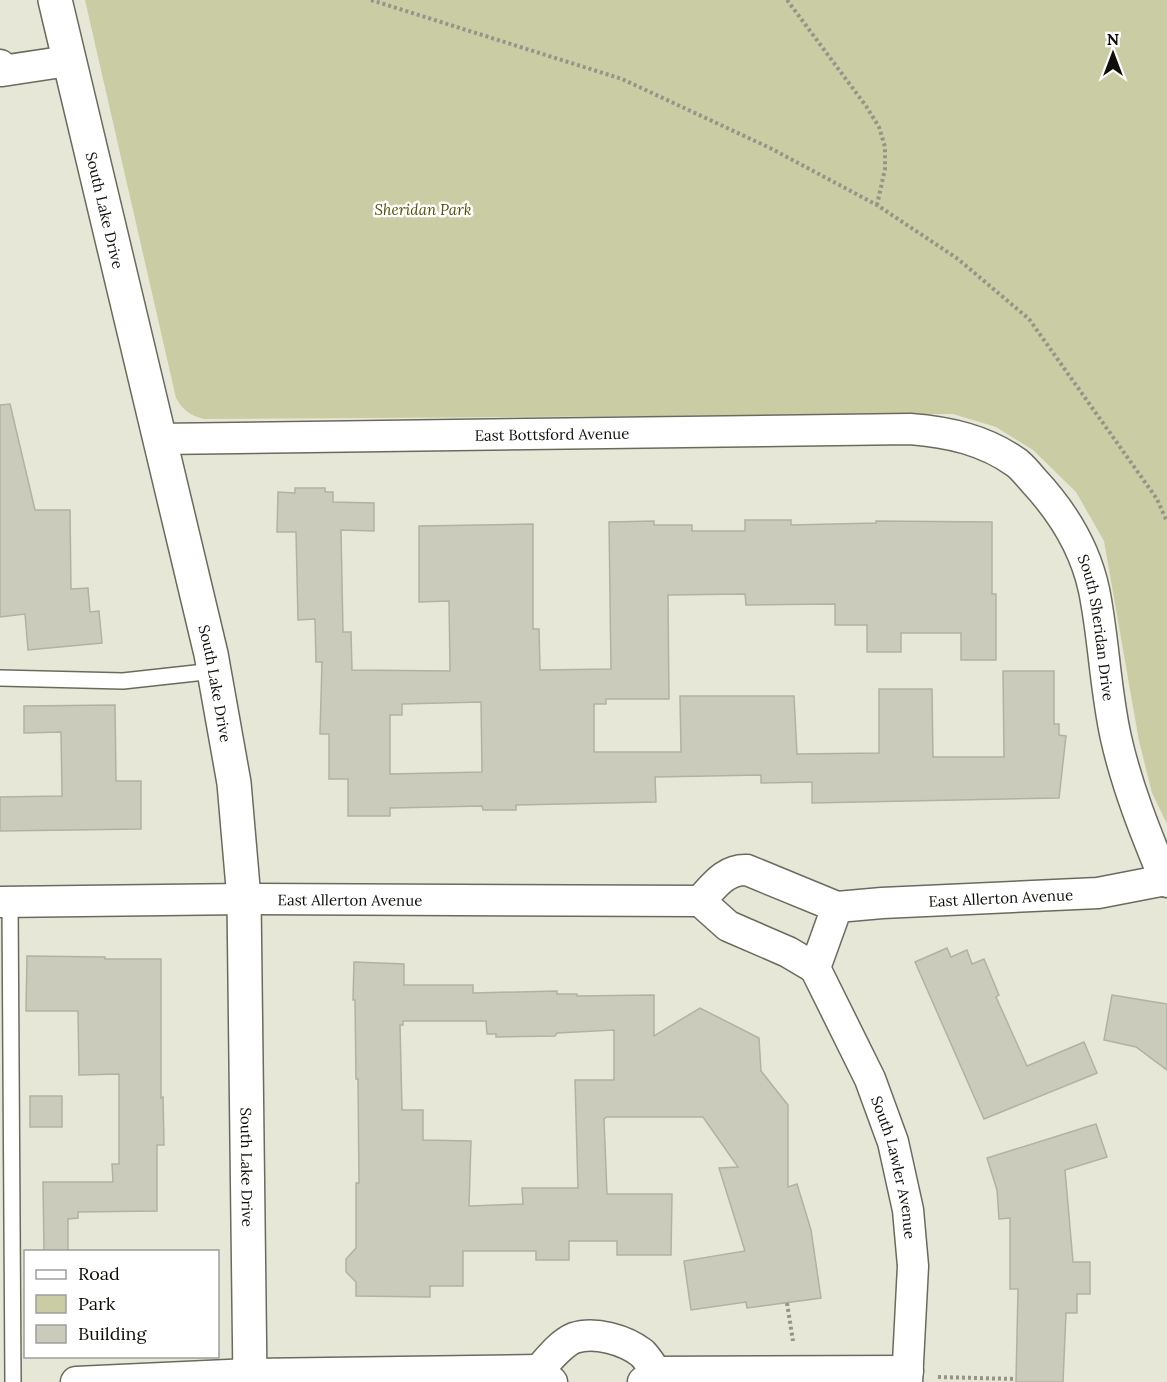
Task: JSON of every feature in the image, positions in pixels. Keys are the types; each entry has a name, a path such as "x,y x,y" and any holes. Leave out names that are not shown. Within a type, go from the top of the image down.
{"main road":[{"name":"South Lake Drive","path":"55,0 214,671 234,783 244,899 250,1378"}],"street":[{"path":"0,65 2,71 68,62"},
{"name":"East Bottsford Avenue","path":"159,439 910,429 945,432"},
{"name":"South Sheridan Drive","path":"945,432 985,445 1018,464 1045,492 1083,552 1094,590 1116,739 1133,801 1166,881"},
{"name":"East Allerton Avenue","path":"5,902 244,899 700,901 722,877 739,870 747,870 837,908 882,903 1098,893 1166,881"},
{"path":"700,901 728,926 788,952 815,968 837,908"},
{"name":"South Lawler Avenue","path":"815,968 870,1079 893,1142 908,1210 913,1266 908,1377"},
{"path":"76,1382 546,1376 561,1347 574,1338 596,1335 619,1341 642,1353 650,1377 798,1371 908,1377"}],"lane":[{"path":"0,678 123,681 214,671"},
{"path":"5,902 6,1141 13,1382"}],"path":[{"path":"371,0 622,79 770,148 877,205 958,259 1029,319 1157,499 1167,522"},
{"path":"787,0 879,127 885,147 885,169 877,205"},
{"path":"787,1303 798,1371"},
{"path":"908,1377 1016,1379"}],"green space":[{"name":"Sheridan Park","path":"85,0 1167,0 1167,824 1152,793 1139,741 1104,541 1076,492 1033,450 996,427 953,414 204,419 187,412 176,398"}],"building":[{"path":"10,404 35,510 70,510 71,589 88,588 90,612 99,611 102,643 28,650 25,614 0,617 0,405"},
{"path":"295,488 325,488 325,492 333,492 333,502 374,503 374,531 341,530 343,632 351,632 352,670 450,671 449,601 419,602 419,526 533,524 533,629 539,629 540,670 611,669 609,522 654,521 654,525 692,525 692,531 745,531 745,520 791,520 791,525 876,523 876,521 992,522 992,594 996,594 996,660 961,660 961,633 901,633 901,652 867,652 867,625 835,625 835,604 746,605 745,594 668,595 669,699 606,699 606,704 594,704 594,752 681,752 680,696 794,696 797,754 879,753 879,689 932,689 933,757 1004,757 1003,671 1054,671 1054,724 1059,724 1059,735 1066,736 1059,798 812,803 812,782 761,783 761,775 655,777 656,802 516,805 516,810 483,810 482,806 390,808 390,816 348,816 348,779 329,779 329,734 320,734 322,662 316,662 315,619 298,620 296,532 277,532 278,492 295,493","holes":["481,702 482,772 390,774 390,715 402,715 402,704"]},
{"path":"115,705 116,781 141,781 141,829 0,831 0,797 62,796 61,732 24,733 24,706"},
{"path":"947,948 951,957 967,950 972,964 984,959 999,995 996,997 1027,1066 1084,1042 1097,1073 984,1119 915,962"},
{"path":"27,956 161,959 161,1098 163,1097 164,1145 157,1145 157,1211 78,1212 78,1218 68,1219 68,1250 44,1250 43,1182 113,1182 112,1164 119,1164 119,1074 79,1075 78,1011 26,1011"},
{"path":"354,962 404,964 404,985 473,985 473,993 557,991 557,994 577,994 577,996 654,995 654,1036 700,1008 759,1038 761,1071 788,1105 788,1187 797,1184 811,1230 821,1298 747,1308 746,1302 691,1310 684,1261 745,1251 719,1168 738,1167 703,1117 607,1117 604,1119 607,1194 672,1194 671,1255 617,1255 617,1241 569,1241 569,1260 536,1260 536,1251 463,1251 463,1286 430,1286 430,1297 356,1296 356,1282 346,1272 346,1259 356,1248 356,1183 359,1183 358,1079 356,1079 355,1000 353,1000","holes":["403,1021 486,1021 487,1034 496,1034 496,1037 555,1036 557,1033 614,1030 614,1080 575,1080 578,1188 522,1188 523,1204 469,1206 471,1141 423,1140 423,1110 402,1110 400,1025 403,1025"]},
{"path":"1112,995 1167,1004 1167,1070 1136,1047 1104,1040"},
{"path":"30,1096 62,1096 62,1127 30,1127"},
{"path":"1096,1124 1107,1157 1065,1170 1073,1262 1090,1262 1090,1294 1077,1294 1077,1313 1066,1313 1063,1382 1016,1382 1018,1289 1010,1289 1010,1218 999,1219 997,1190 987,1158"}]}
